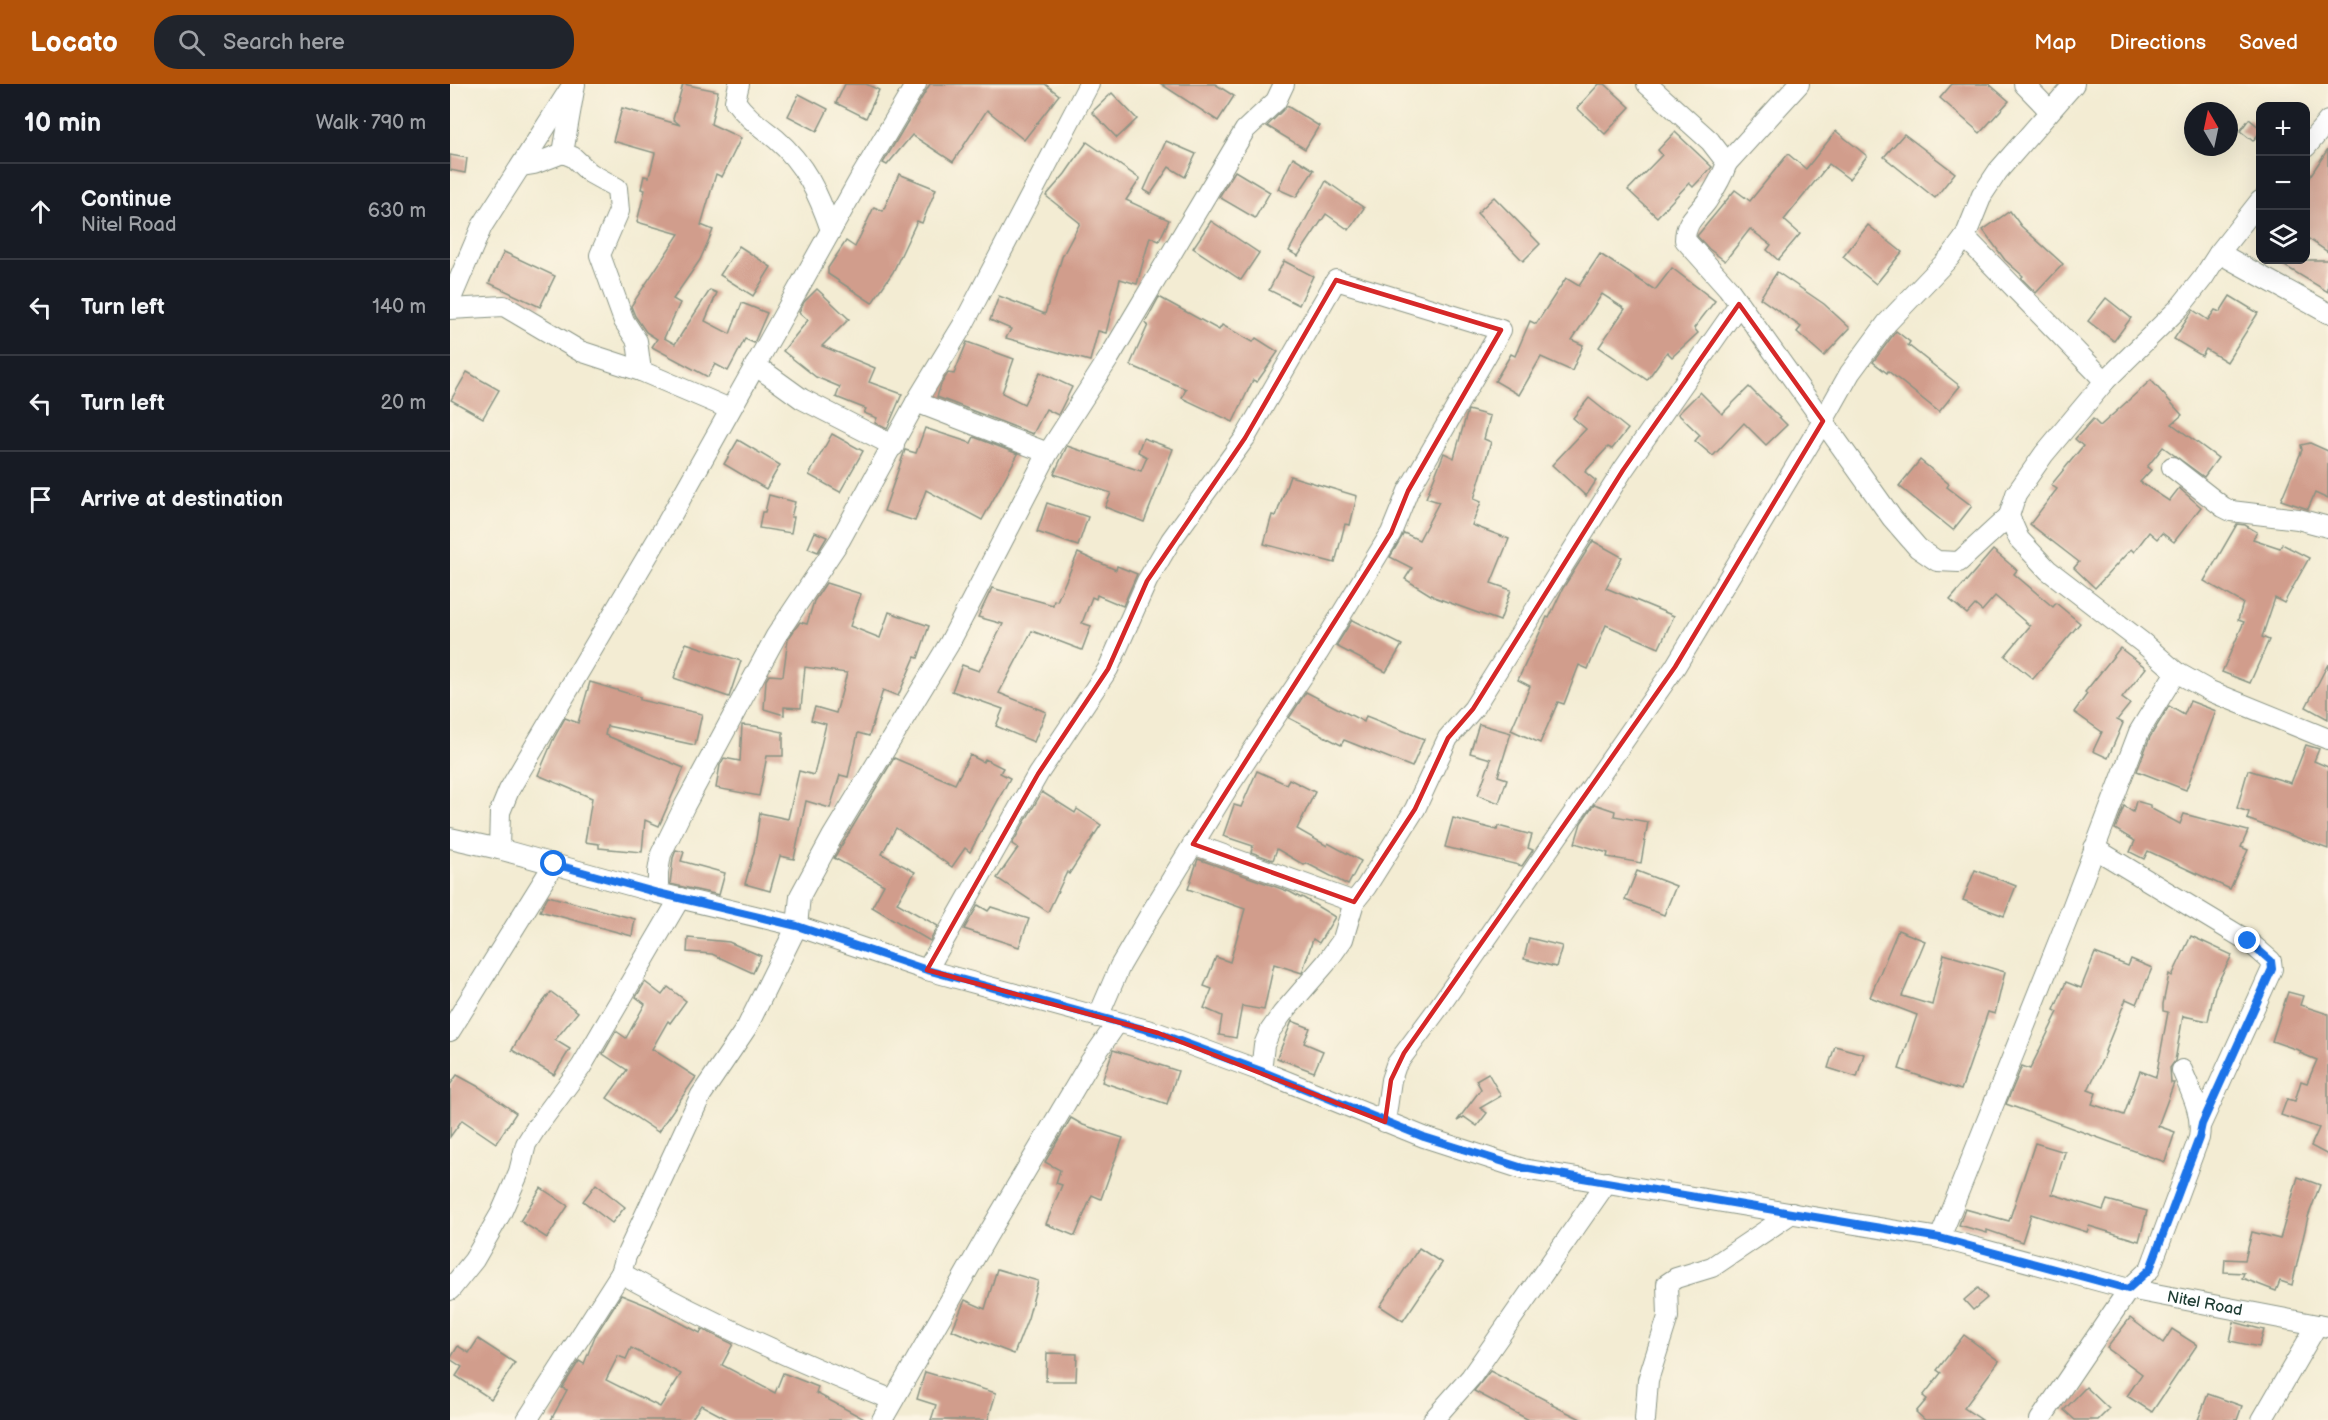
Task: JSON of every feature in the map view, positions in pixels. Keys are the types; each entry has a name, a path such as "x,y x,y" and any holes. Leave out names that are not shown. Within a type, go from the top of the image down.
{"street":[{"path":"563,153 575,92 574,84"},
{"path":"450,301 482,226 574,84"},
{"path":"739,84 735,100 746,116 775,139 805,170 822,203 831,230"},
{"path":"498,849 500,812 509,790 667,523 831,230 916,84"},
{"path":"658,893 661,854 685,806 776,636 840,540 894,446 916,402 963,325 1089,84"},
{"path":"526,1420 621,1273 626,1256 701,1095 747,1027 797,926 800,896 832,837 950,644 1048,453 1109,358 1245,130 1276,101 1284,84"},
{"path":"1647,84 1710,141 1727,163"},
{"path":"1799,84 1727,163 1722,177 1706,203 1689,220 1685,231 1686,240 1739,303 1892,518 1918,548 1936,561 1959,562 2009,516 2016,494 2044,454 2105,381 2180,307 2203,278 2218,253 2256,206"},
{"path":"2024,84 2050,111"},
{"path":"1385,1122 1391,1080 1404,1053 1439,1007 1675,667 1850,372 1887,323 1950,257 1965,237 1982,195 1998,171 2074,84"},
{"path":"2310,142 2328,121"},
{"path":"522,166 563,153 573,157 590,173 617,188 619,211 600,255 624,321 637,341 641,371"},
{"path":"1965,237 2105,381"},
{"path":"2218,253 2328,313"},
{"path":"927,970 1038,774 1108,669 1147,580 1171,540 1245,438 1336,280 1501,330 1408,491 1391,533 1318,653 1193,844 1120,966 1098,1017"},
{"path":"1261,1071 1264,1045 1270,1031 1343,939 1354,902 1366,887 1415,809 1448,738 1473,709 1623,470 1739,303"},
{"path":"450,309 504,306 580,351 641,371 730,409"},
{"path":"755,365 802,399 894,446"},
{"path":"916,402 1048,453"},
{"path":"2172,467 2231,511 2298,519 2328,527"},
{"path":"2009,516 2019,539 2048,570 2143,643 2176,672 2210,691 2328,739"},
{"path":"1940,1238 2139,732 2176,672"},
{"name":"Nitel Road","path":"450,838 658,893 797,926 927,970 1158,1033 1261,1071 1424,1137 1523,1168 1940,1238 2128,1289 2322,1326"},
{"path":"1193,844 1354,902"},
{"path":"2040,1420 2128,1289 2150,1269 2199,1138 2202,1124 2272,969 2271,961 2248,941 2094,848"},
{"path":"450,1031 554,864"},
{"path":"450,1290 474,1260 501,1213 519,1172 526,1144 581,1067 680,898"},
{"path":"882,1420 987,1236 1090,1062 1117,1023"},
{"path":"2182,1070 2202,1124"},
{"path":"1433,1420 1471,1377 1607,1182"},
{"path":"1645,1420 1648,1380 1668,1317 1667,1284 1676,1278 1712,1267 1792,1213"},
{"path":"621,1273 680,1306 829,1375 893,1400"},
{"path":"2262,1420 2322,1326"}],"highlighted area":[{"path":"1336,280 1501,330 1408,491 1391,533 1193,844 1354,902 1415,809 1448,738 1473,709 1623,470 1739,304 1823,421 1675,667 1404,1053 1391,1080 1385,1122 1158,1033 927,970 1038,774 1108,669 1147,581 1245,438"}],"building":[{"path":"683,84 718,91 711,124 741,138 722,177 716,174 701,225 713,230 700,260 673,299 680,303 664,338 675,344 710,290 717,293 705,321 730,334 742,303 767,313 754,343 745,339 728,371 715,364 708,377 652,347 657,339 646,332 635,316 631,306 679,234 637,222 645,190 641,189 644,176 649,177 655,153 613,141 622,108 680,125 673,119"},
{"path":"845,84 866,84 879,90 866,118 836,103"},
{"path":"930,84 1045,84 1059,95 1024,140 987,110 953,162 912,135 887,165 883,163"},
{"path":"1161,84 1215,84 1234,96 1218,121"},
{"path":"1599,84 1605,84 1630,107 1605,134 1577,108"},
{"path":"1952,84 1989,84 2009,101 1980,133 1940,98"},
{"path":"1112,93 1137,119 1117,138 1092,112"},
{"path":"799,94 828,109 817,131 788,116"},
{"path":"1287,106 1319,126 1305,149 1267,126"},
{"path":"2249,119 2256,125 2256,137 2253,141 2240,131"},
{"path":"1836,131 1867,156 1849,179 1829,164 1784,220 1800,234 1778,260 1767,250 1771,245 1750,229 1725,261 1697,236 1735,190 1750,201 1788,154 1806,169"},
{"path":"1675,132 1712,167 1693,187 1689,183 1657,217 1628,190 1662,155 1658,150"},
{"path":"1904,134 1955,173 1935,198 1884,157"},
{"path":"1166,141 1196,154 1185,177 1169,167 1151,194 1144,190"},
{"path":"1087,142 1140,179 1126,200 1169,220 1159,241 1150,237 1137,284 1120,279 1106,333 1098,331 1090,361 1006,338 1011,329 990,320 999,296 1045,314 1062,257 1080,223 1046,196 1065,174"},
{"path":"2328,149 2328,252 2310,240 2310,176"},
{"path":"450,155 467,158 465,173 450,170"},
{"path":"1293,157 1314,170 1296,197 1278,189"},
{"path":"1235,171 1270,192 1255,218 1219,197"},
{"path":"899,174 936,189 922,223 917,221 893,272 872,303 828,274 828,268 846,241 855,247 874,207 883,211"},
{"path":"1326,181 1364,208 1349,230 1326,214 1298,256 1289,251"},
{"path":"1494,197 1540,244 1523,261 1477,213"},
{"path":"2010,211 2021,226 2063,264 2036,293 2021,278 2023,276 2005,260 1983,230"},
{"path":"1211,221 1259,253 1241,280 1193,248"},
{"path":"1868,225 1902,252 1876,284 1843,257"},
{"path":"739,246 771,267 753,296 720,275"},
{"path":"504,252 555,276 540,307 489,283"},
{"path":"1600,254 1655,290 1672,268 1715,301 1694,328 1698,333 1672,357 1667,352 1647,380 1599,347 1625,309 1602,294 1572,340 1583,345 1572,371 1541,357 1519,395 1495,381 1511,354 1515,356 1530,321 1536,324 1566,278 1579,286"},
{"path":"2310,260 2328,260 2328,292 2282,264 2310,264"},
{"path":"1284,261 1313,276 1299,305 1269,290"},
{"path":"1777,272 1824,304 1850,328 1824,356 1797,332 1801,327 1760,298"},
{"path":"817,289 849,319 822,346 875,368 869,382 902,394 887,429 875,423 877,418 864,413 866,409 836,397 840,387 816,377 783,351 808,320 799,312 804,302"},
{"path":"2230,296 2258,313 2227,362 2206,349 2202,356 2174,339 2193,310 2208,320 2215,310 2220,312"},
{"path":"1159,297 1219,330 1222,325 1253,342 1256,338 1278,352 1257,382 1253,380 1233,422 1182,398 1186,389 1130,365 1148,325 1145,323"},
{"path":"2106,298 2131,318 2114,341 2088,321"},
{"path":"1896,331 1910,342 1908,345 1960,386 1939,412 1888,371 1887,373 1873,362"},
{"path":"967,342 1014,359 1002,393 1024,404 1040,372 1072,387 1058,415 1046,409 1033,434 937,397 948,373 954,374"},
{"path":"467,372 499,390 483,418 451,400"},
{"path":"2151,380 2182,415 2172,424 2218,458 2204,477 2163,447 2147,467 2151,470 2140,482 2169,501 2179,488 2201,507 2174,542 2162,533 2157,539 2149,532 2134,552 2131,549 2095,588 2074,568 2079,562 2030,524 2057,489 2051,485 2083,446 2075,439 2093,419 2100,426"},
{"path":"1749,387 1787,425 1766,445 1744,423 1713,456 1695,441 1700,435 1678,414 1700,392 1722,414"},
{"path":"1589,398 1628,429 1612,449 1608,447 1585,472 1596,481 1586,496 1552,465 1586,429 1573,418"},
{"path":"1468,410 1490,416 1484,439 1491,442 1474,499 1481,502 1472,525 1509,539 1491,583 1511,590 1500,621 1434,597 1405,579 1412,568 1390,557 1404,533 1419,540 1439,502 1426,498 1444,453 1454,458"},
{"path":"925,428 971,443 974,437 1018,454 982,520 926,490 915,521 884,511 905,450 916,453"},
{"path":"832,434 863,451 840,492 809,475"},
{"path":"1143,438 1173,449 1144,522 1105,507 1111,493 1054,474 1067,446 1141,471 1147,457 1138,452"},
{"path":"738,440 780,465 766,489 724,464"},
{"path":"2310,443 2328,451 2328,499 2315,493 2308,509 2281,500 2302,450 2301,445"},
{"path":"1920,460 1949,484 1947,487 1972,506 1953,530 1899,486"},
{"path":"1290,476 1357,496 1350,525 1345,524 1335,563 1264,544 1272,515 1276,516"},
{"path":"769,495 795,502 791,517 794,517 791,533 759,528"},
{"path":"1047,503 1088,517 1078,546 1037,532"},
{"path":"2237,524 2245,525 2257,532 2253,539 2280,548 2282,544 2309,558 2284,603 2275,598 2262,637 2269,640 2250,683 2222,672 2244,622 2238,620 2243,603 2204,581"},
{"path":"815,532 827,537 818,552 808,548"},
{"path":"1593,541 1622,557 1606,588 1674,616 1659,648 1606,625 1588,669 1579,665 1564,704 1558,702 1540,743 1511,730 1530,686 1518,680 1547,617 1549,618 1563,588"},
{"path":"1993,550 2017,570 2014,574 2053,607 2056,603 2080,623 2033,679 2005,656 2030,626 1995,596 1982,611 1975,605 1967,614 1950,600"},
{"path":"1078,553 1116,570 1117,566 1137,574 1123,606 1097,595 1096,599 1092,597 1082,623 1091,626 1082,650 1032,631 999,693 1046,712 1034,742 996,726 1003,709 952,691 962,665 979,671 1003,624 978,617 992,588 1053,605 1054,600 1057,601"},
{"path":"826,583 861,594 850,626 880,638 889,612 929,626 918,658 915,657 898,696 883,690 869,736 858,733 848,777 840,775 830,808 806,801 794,859 780,856 770,891 745,884 754,852 760,813 788,819 799,771 814,775 826,724 811,720 815,707 836,713 847,673 805,667 801,708 784,707 784,715 764,709 766,680 769,675 783,676 788,639 800,622 807,624 814,601"},
{"path":"1352,620 1402,645 1386,672 1336,646"},
{"path":"686,643 741,661 729,697 674,678"},
{"path":"2120,648 2146,668 2122,698 2130,704 2117,720 2123,723 2108,758 2093,751 2102,732 2074,712 2087,694 2085,692"},
{"path":"2328,664 2328,719 2306,707"},
{"path":"590,682 640,697 640,700 702,714 695,745 607,726 605,735 684,768 659,826 645,820 642,852 599,848 599,844 585,842 592,798 538,775 565,718 578,723"},
{"path":"1306,692 1364,722 1366,716 1424,739 1412,767 1344,740 1341,745 1289,718"},
{"path":"2190,701 2216,711 2186,790 2137,771 2150,737 2169,706 2184,715"},
{"path":"1479,724 1511,733 1498,776 1507,779 1499,803 1478,795 1491,759 1470,753"},
{"path":"742,725 783,732 783,756 767,756 759,796 716,788 720,765 724,758 740,761"},
{"path":"2306,745 2319,749 2314,761 2328,767 2328,849 2247,819 2249,812 2237,808 2248,770 2291,783"},
{"path":"970,755 1003,768 1000,773 1010,778 970,852 965,848 952,867 896,828 882,854 915,872 897,903 938,926 930,941 872,907 884,885 834,858 894,758 955,784"},
{"path":"1257,771 1286,784 1289,779 1315,792 1297,829 1361,861 1348,885 1306,863 1304,865 1277,849 1273,860 1251,852 1253,846 1223,836 1234,805 1241,807"},
{"path":"1042,792 1075,813 1077,809 1101,825 1069,874 1067,872 1048,912 997,878 1018,848 1012,844"},
{"path":"2136,801 2150,805 2150,808 2180,824 2184,814 2248,831 2241,847 2248,850 2230,889 2148,851 2144,859 2130,852 2135,841 2115,829 2124,806 2133,812"},
{"path":"1594,804 1615,811 1614,816 1648,822 1641,863 1607,857 1608,853 1575,843 1581,823"},
{"path":"1453,818 1497,830 1498,826 1532,835 1528,848 1533,850 1522,866 1445,847"},
{"path":"676,850 684,852 681,861 725,873 719,895 670,884"},
{"path":"1198,859 1302,897 1335,917 1319,943 1313,939 1302,973 1274,964 1264,1010 1242,1006 1236,1038 1219,1035 1222,1016 1204,1008 1212,989 1204,986 1216,957 1230,962 1245,909 1188,889"},
{"path":"1975,870 2016,886 2004,916 1963,900"},
{"path":"1637,871 1676,886 1664,915 1625,900"},
{"path":"548,896 635,919 632,936 540,911"},
{"path":"978,905 988,911 991,907 1029,919 1019,947 964,929"},
{"path":"1898,930 1925,941 1902,996 1932,1005 1944,954 2005,972 1995,1014 1988,1012 1961,1090 1899,1069 1917,1015 1870,997"},
{"path":"2191,936 2232,955 2215,988 2208,1021 2183,1016 2175,1061 2170,1068 2171,1083 2174,1083 2158,1126 2175,1132 2165,1162 2006,1104 2022,1066 2030,1069 2058,1012 2054,1010 2066,982 2081,988 2095,953 2128,966 2131,959 2152,968 2137,1004 2126,999 2106,1052 2088,1090 2096,1093 2092,1104 2124,1115 2140,1071 2156,1077 2168,1012 2163,1011 2163,1004 2169,974 2172,976"},
{"path":"688,938 729,942 761,956 753,973 712,954 687,952"},
{"path":"1529,938 1562,946 1556,967 1524,959"},
{"path":"645,982 662,995 668,987 686,1001 670,1023 668,1021 652,1049 696,1077 658,1132 607,1098 627,1070 603,1054 616,1031 626,1038 645,1004 636,997"},
{"path":"551,992 578,1012 555,1040 570,1049 554,1075 512,1050 533,1014"},
{"path":"2288,992 2303,996 2300,1005 2328,1014 2328,1155 2311,1146 2319,1128 2281,1115 2287,1099 2295,1101 2301,1081 2307,1083 2317,1060 2300,1053 2301,1051 2272,1041"},
{"path":"1292,1021 1310,1028 1304,1043 1323,1051 1314,1072 1277,1058"},
{"path":"1835,1046 1864,1054 1857,1077 1828,1068"},
{"path":"1113,1050 1178,1071 1167,1104 1102,1082"},
{"path":"1488,1073 1501,1096 1480,1108 1487,1113 1477,1126 1464,1117 1457,1121 1481,1089 1476,1080"},
{"path":"457,1075 479,1087 516,1113 496,1143 462,1120 450,1137 450,1085"},
{"path":"1071,1118 1083,1125 1123,1138 1101,1199 1092,1195 1075,1236 1046,1224 1062,1185 1056,1183 1060,1170 1045,1162"},
{"path":"2035,1143 2065,1152 2052,1194 2103,1210 2107,1200 2147,1211 2139,1241 2089,1226 2087,1232 2031,1214 2022,1242 1987,1230 1987,1233 1959,1225 1965,1209 2009,1221"},
{"path":"2298,1177 2320,1185 2308,1217 2292,1285 2280,1281 2276,1291 2242,1278 2244,1273 2224,1272 2225,1259 2245,1260 2252,1232 2280,1239"},
{"path":"596,1184 625,1207 612,1223 583,1201"},
{"path":"541,1188 568,1206 547,1238 520,1221"},
{"path":"1419,1248 1442,1263 1403,1321 1380,1306"},
{"path":"997,1269 1038,1281 1028,1318 1014,1354 952,1330 965,1300 985,1309"},
{"path":"1978,1288 1987,1298 1973,1310 1964,1300"},
{"path":"621,1295 651,1307 700,1333 702,1329 733,1344 722,1365 775,1393 783,1373 818,1387 816,1393 866,1420 729,1420 701,1405 691,1420 551,1420 567,1390 562,1388 579,1361 584,1364 595,1336","holes":["631,1348 681,1374 660,1407 606,1380 618,1356 626,1359"]},
{"path":"2130,1318 2163,1343 2172,1329 2197,1345 2152,1412 2127,1396 2142,1374 2107,1348"},
{"path":"2234,1322 2264,1330 2259,1347 2230,1341"},
{"path":"1964,1335 1999,1361 1964,1408 1982,1420 1925,1420 1916,1412 1927,1399 1923,1396 1941,1373 1937,1370"},
{"path":"478,1339 515,1363 491,1399 456,1376 462,1367 450,1359 458,1346 469,1353"},
{"path":"1047,1353 1077,1354 1076,1381 1046,1381"},
{"path":"1490,1371 1583,1420 1529,1420 1474,1391"},
{"path":"925,1372 996,1393 988,1420 931,1420 936,1405 917,1399"},
{"path":"2086,1387 2109,1409 2098,1420 2075,1420 2064,1410"},
{"path":"2208,1394 2242,1406 2237,1420 2198,1420"}],"route":[{"path":"554,864 658,893 797,926 927,970 1158,1033 1261,1071 1424,1137 1523,1168 1940,1238 2128,1289 2150,1269 2199,1138 2202,1124 2272,969 2271,961 2248,941"}]}
